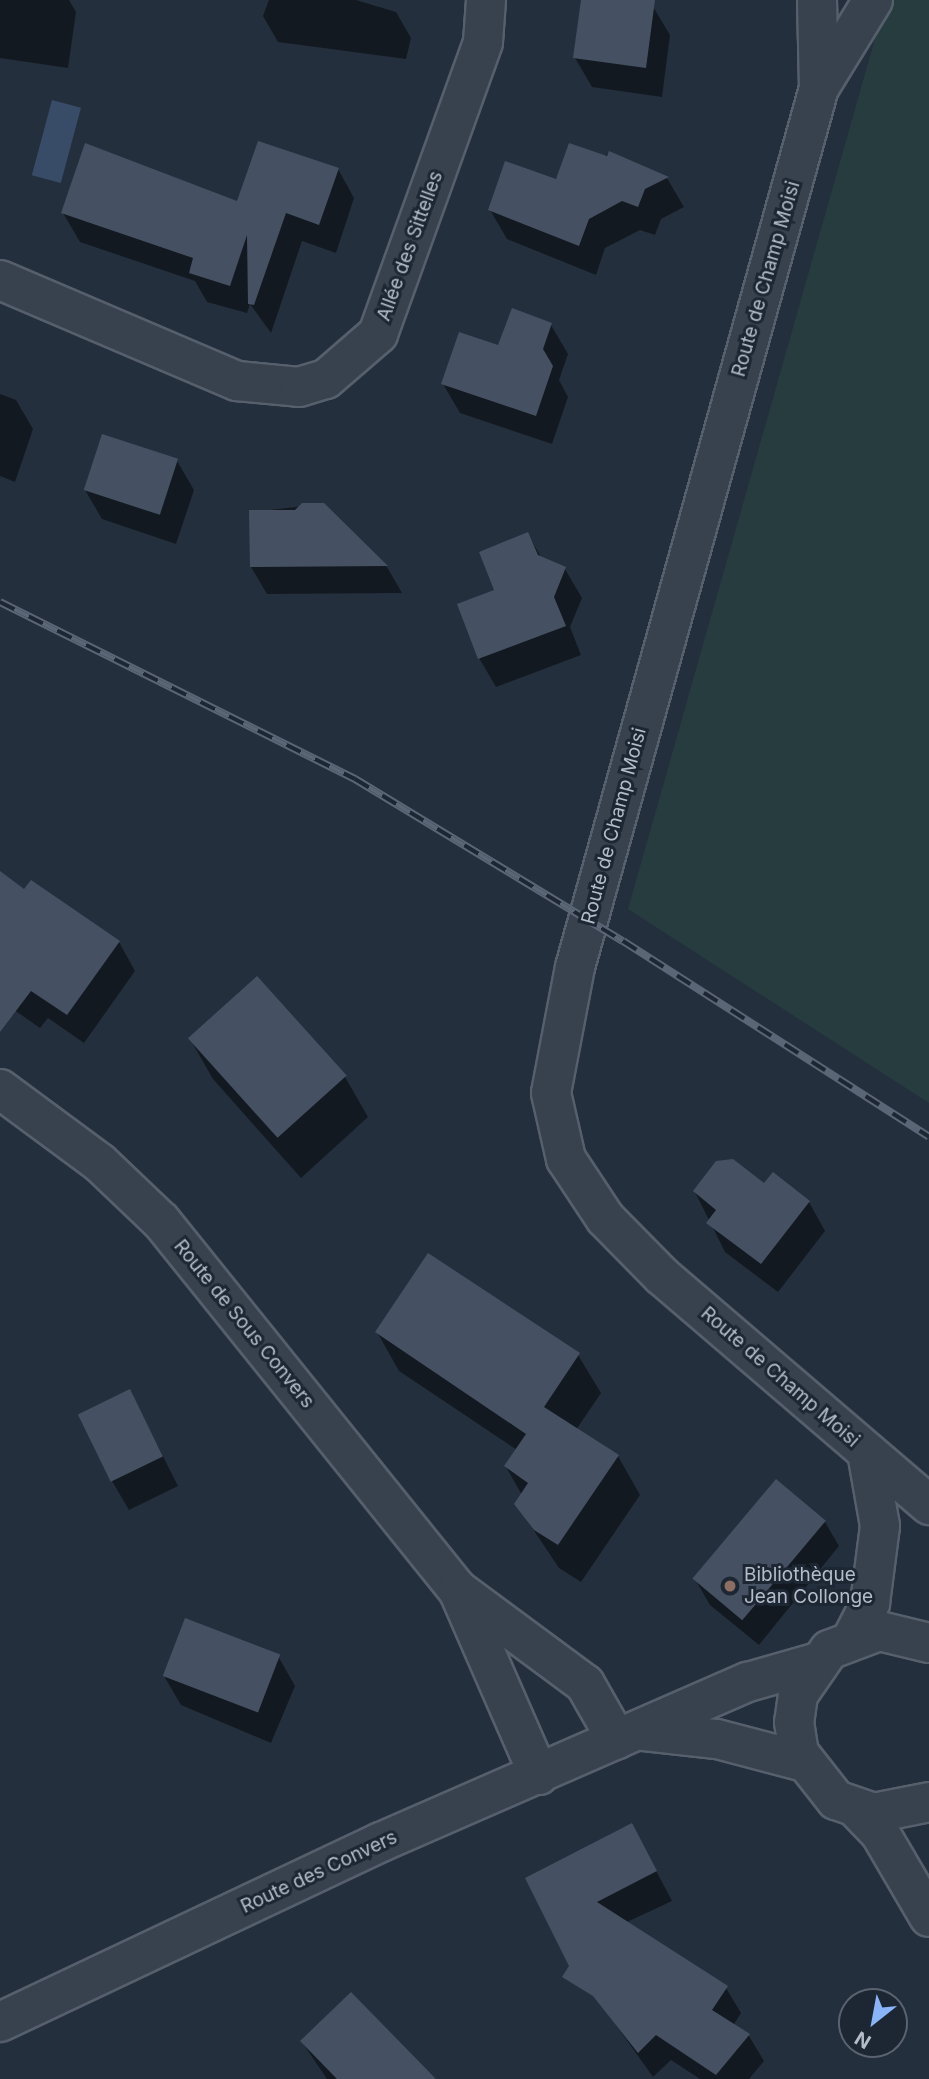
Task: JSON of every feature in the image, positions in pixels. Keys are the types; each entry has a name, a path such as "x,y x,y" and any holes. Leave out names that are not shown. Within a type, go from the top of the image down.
{"street":[{"name":"Allée des Sittelles","path":"0,280 237,381 299,387 326,379 378,334 484,42 486,0"},
{"name":"Route de Champ Moisi","path":"817,0 819,88"},
{"name":"Route de Champ Moisi","path":"873,0 819,88 575,967 551,1093 566,1159 605,1219 662,1276 929,1506"},
{"name":"Route de Sous Convers","path":"0,1089 100,1163 161,1221 458,1590 585,1684 629,1735"},
{"name":"Route de Champ Moisi","path":"853,1637 870,1603 880,1526 867,1452"},
{"name":"Route de Sous Convers","path":"458,1590 540,1775"},
{"path":"929,1643 880,1631 853,1637 818,1662 798,1695 794,1722 804,1762 836,1800 856,1808 894,1813 929,1802"},
{"name":"Route des Convers","path":"0,2022 381,1842 540,1775 748,1682 818,1662"},
{"path":"629,1735 717,1739 804,1762"},
{"path":"856,1808 880,1833 929,1917"}],"green space":[{"path":"886,0 929,0 929,1103 628,909"}],"water":[{"path":"52,100 81,108 61,183 32,175"}],"building":[{"path":"581,0 655,0 646,68 573,58"},
{"path":"258,141 339,168 319,225 286,213 254,305 248,304 247,235 230,286 189,273 193,258 61,213 85,143 237,201"},
{"path":"569,143 607,156 609,151 669,177 645,189 638,207 622,201 589,219 579,246 488,210 505,161 556,179"},
{"path":"512,308 552,323 543,349 553,366 536,416 441,384 459,332 498,345"},
{"path":"102,434 178,459 160,515 84,490"},
{"path":"302,503 324,503 388,566 250,567 249,510 295,510"},
{"path":"528,532 538,555 566,567 554,597 566,626 478,659 457,604 494,590 479,552"},
{"path":"0,871 24,889 31,880 120,941 67,1015 31,991 0,1032"},
{"path":"257,976 347,1076 278,1138 188,1038"},
{"path":"733,1159 764,1183 773,1172 810,1201 761,1264 706,1223 716,1210 693,1191 716,1161"},
{"path":"428,1253 580,1353 544,1407 619,1455 558,1545 534,1530 514,1504 528,1483 504,1466 526,1434 375,1332"},
{"path":"130,1389 163,1456 111,1482 78,1414"},
{"path":"776,1479 826,1521 742,1620 692,1579"},
{"path":"185,1618 280,1655 258,1712 163,1676"},
{"path":"632,1823 657,1871 597,1902 728,1986 712,2010 750,2034 716,2075 656,2035 638,2053 593,1996 562,1977 569,1966 525,1878"},
{"path":"351,1992 436,2079 337,2079 300,2041"}],"railway":[{"path":"0,602 355,779 623,941 929,1137"}],"place":[{"name":"Bibliothèque Jean Collonge","path":"730,1586"}]}
